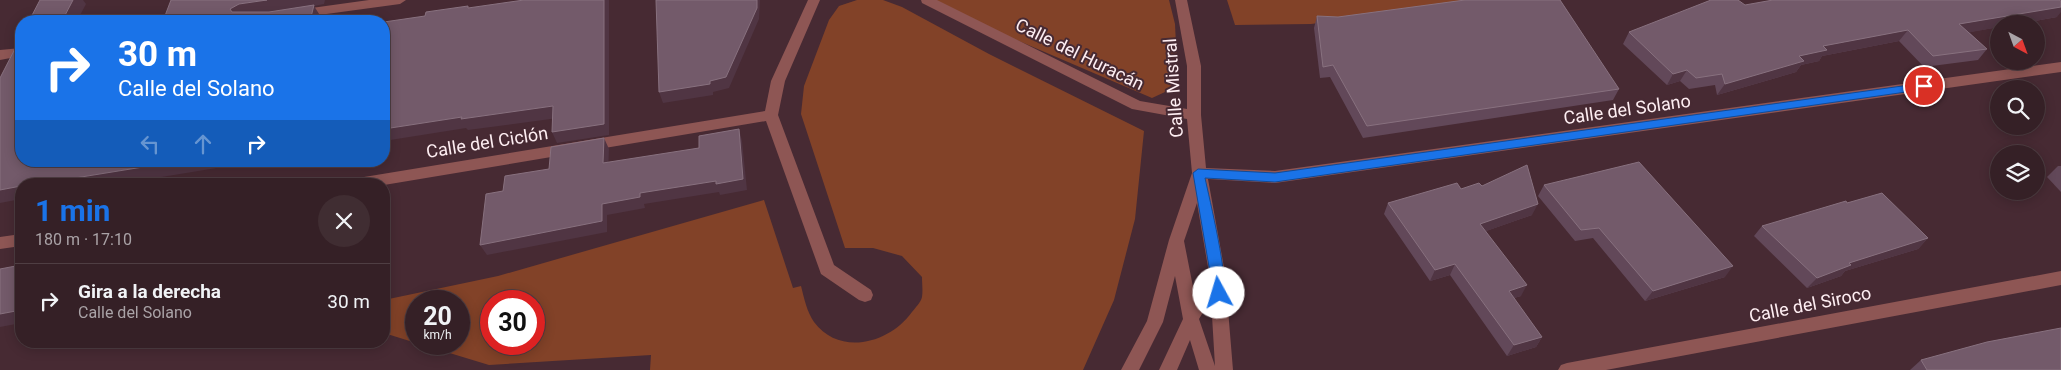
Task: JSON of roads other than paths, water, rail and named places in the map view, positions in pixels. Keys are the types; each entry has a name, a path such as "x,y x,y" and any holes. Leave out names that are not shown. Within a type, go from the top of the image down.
{"street":[{"path":"292,15 400,0"},
{"path":"814,0 778,81 771,115 827,269 865,295"},
{"name":"Calle del Huracán","path":"926,0 1137,105 1194,115"},
{"name":"Calle Mistral","path":"1181,0 1194,66 1194,115 1198,173"},
{"path":"0,55 15,53"},
{"name":"Calle del Solano","path":"1198,173 1275,177 2061,67"},
{"name":"Calle del Ciclón","path":"390,179 771,115"},
{"path":"1130,370 1155,322 1177,240 1198,173"},
{"path":"1198,173 1217,273 1224,370"},
{"path":"1177,240 1191,319 1208,370"},
{"path":"0,243 15,241"},
{"path":"1168,370 1191,319 1217,273"},
{"name":"Calle del Siroco","path":"1567,370 2061,278"}]}
